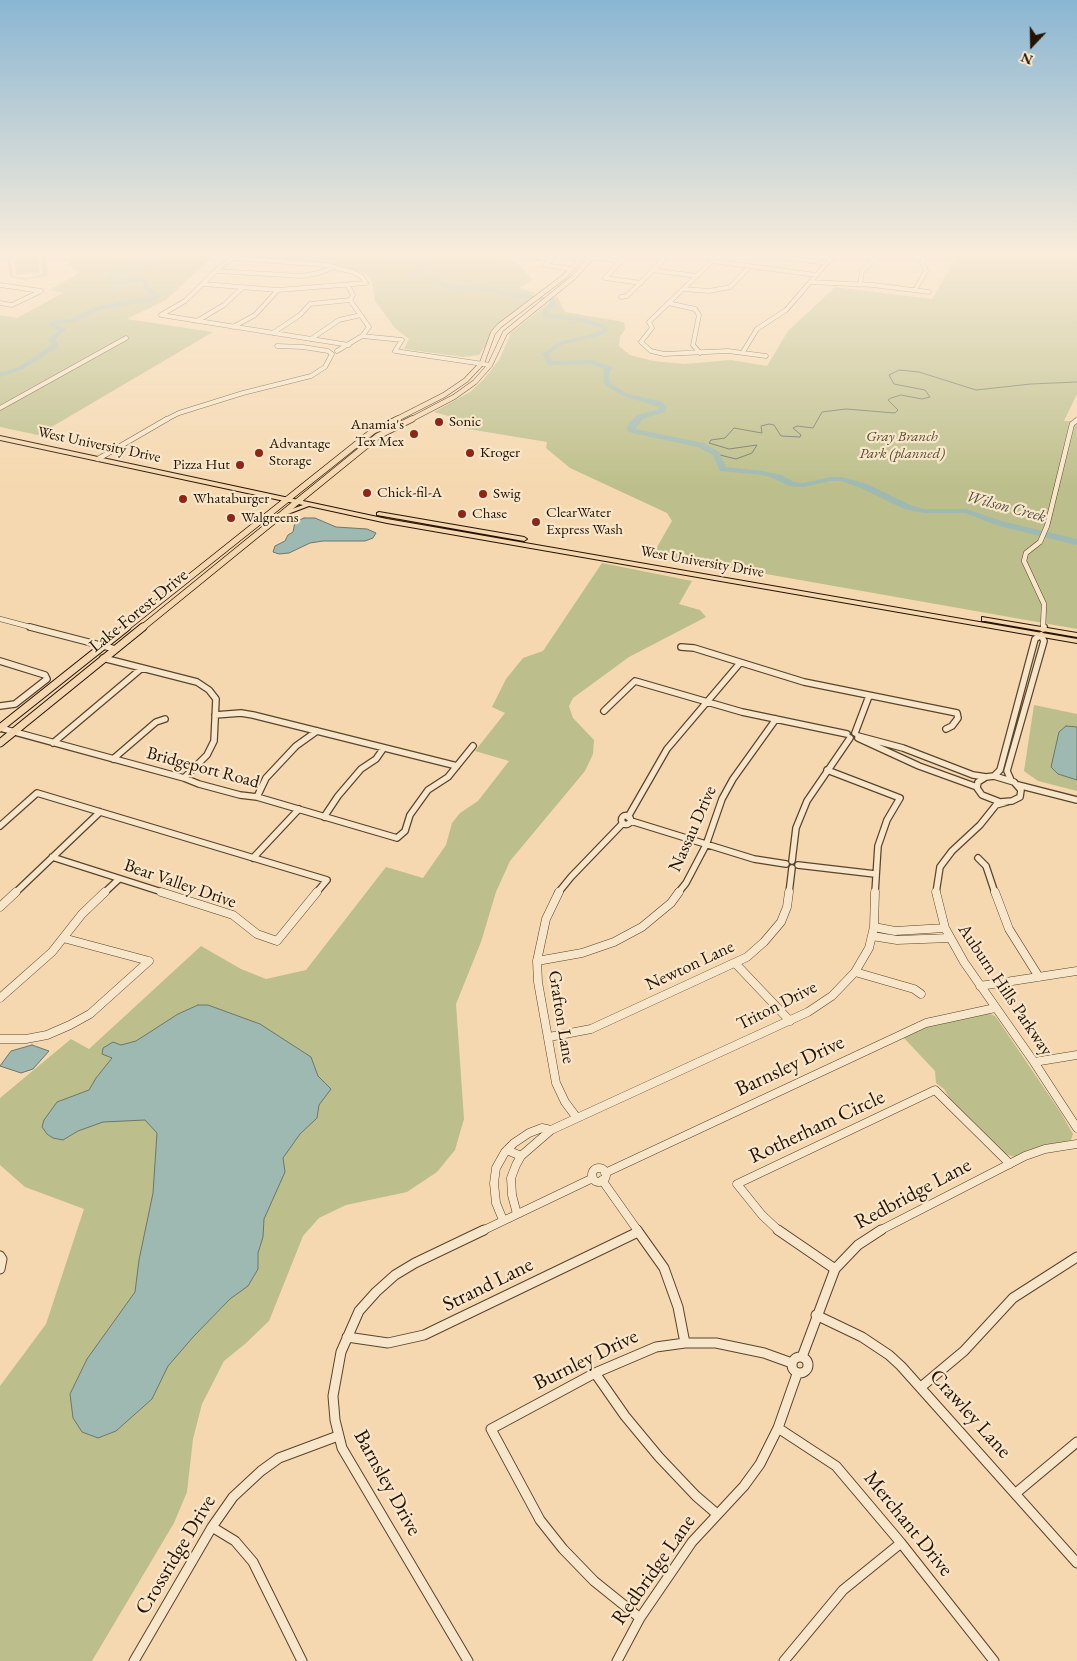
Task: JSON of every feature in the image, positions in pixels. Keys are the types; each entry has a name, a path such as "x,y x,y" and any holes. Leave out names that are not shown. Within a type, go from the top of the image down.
{"highway":[{"name":"West University Drive","path":"0,433 105,455 264,496 287,498"},
{"name":"West University Drive","path":"0,438 287,498 1042,632 1077,641"},
{"path":"264,496 275,501 274,508"},
{"name":"West University Drive","path":"299,500 312,506 387,521 571,553 1042,632 1077,635"},
{"path":"280,516 294,508 312,506"},
{"path":"571,553 580,551 653,564 664,564"}],"main road":[{"path":"482,363 493,334"},
{"name":"Lake Forest Drive","path":"0,743 378,436 454,397 475,382 490,365 505,334"},
{"name":"Lake Forest Drive","path":"0,728 346,451 373,431 444,395 466,380 482,363"},
{"path":"402,416 410,419"},
{"path":"346,451 357,453"}],"street":[{"path":"277,334 349,345"},
{"path":"311,338 318,334"},
{"path":"337,351 349,345 364,334"},
{"path":"648,334 641,342 644,346 664,354 743,352 766,356"},
{"path":"695,334 693,345 700,353"},
{"path":"743,352 754,334"},
{"path":"362,336 402,340 395,351 443,358 454,362 490,365"},
{"path":"0,408 126,338"},
{"path":"98,459 166,418 188,409 314,375 325,367 332,354 319,350 277,346"},
{"path":"994,776 1000,770 1035,640 1042,632 1045,624 1044,604 1024,561 1026,553 1040,542 1047,526 1072,424 1077,420"},
{"path":"0,619 115,649"},
{"path":"1011,780 1008,771 1044,641 1042,632"},
{"path":"681,647 694,648 794,680 957,713 958,718 952,726 946,729"},
{"path":"103,658 197,682 209,690 216,699 214,741 207,755 184,778"},
{"path":"0,661 45,675 47,679 11,706 0,706"},
{"name":"Grafton Lane","path":"577,1118 565,1102 556,1084 538,982 537,961 546,919 557,896 570,877 627,820 662,756 740,663"},
{"path":"53,742 142,668"},
{"path":"604,711 635,681 707,702 914,751 973,775 994,776 1011,780 1017,785 1077,800"},
{"name":"Newton Lane","path":"549,1036 591,1029 747,957 764,942 781,922 786,907 794,838 803,810 812,792 827,770 854,736 869,696"},
{"path":"215,714 241,713 253,715 457,766 473,746"},
{"path":"113,759 156,722 165,719"},
{"name":"Nassau Drive","path":"537,961 571,956 593,950 619,940 658,916 676,897 706,845 722,800 730,784 776,719"},
{"name":"Bridgeport Road","path":"0,728 184,778 240,796 257,797 397,838 405,831 410,815 428,790 448,777 457,766"},
{"path":"257,797 266,778 296,746 317,730"},
{"path":"854,736 906,760 977,787 986,804 985,816"},
{"path":"324,817 338,796 361,769 376,759 383,749"},
{"path":"906,760 914,751"},
{"name":"Triton Drive","path":"517,1214 512,1195 511,1178 521,1156 551,1130 790,1021 824,1002 855,972 866,955 874,927 875,874 880,837 890,812 900,798 827,770"},
{"path":"977,787 978,782 986,777"},
{"path":"1017,785 1021,794 1050,793"},
{"path":"0,826 37,793 253,858 299,809"},
{"name":"Auburn Hills Parkway","path":"1021,794 1017,800 996,805 985,816 980,825 952,851 940,867 936,895 945,928 950,938 980,986 1034,1062 1077,1128"},
{"path":"982,795 994,801 1007,802"},
{"path":"0,907 100,812"},
{"path":"627,820 754,860 875,874"},
{"name":"Bear Valley Drive","path":"52,857 233,915 257,934 277,941 327,880 253,858"},
{"path":"978,858 986,866 1009,928 1039,977"},
{"path":"0,998 35,968 82,914 119,879"},
{"path":"874,927 905,931 945,928"},
{"path":"905,931 908,940"},
{"path":"872,936 908,940 950,938"},
{"path":"1,1041 47,1035 70,1025 90,1014 149,961 63,938"},
{"path":"735,963 790,1021"},
{"path":"980,986 1077,971"},
{"path":"855,972 914,989 921,994"},
{"name":"Barnsley Drive","path":"468,1661 348,1459 338,1436 334,1388 341,1352 363,1306 395,1275 415,1263 593,1178 592,1173 594,1170 599,1169 604,1176 921,1025 940,1019 995,1008"},
{"path":"1034,1062 1077,1054"},
{"name":"Rotherham Circle","path":"835,1269 784,1236 762,1215 737,1184 935,1090 1010,1164"},
{"name":"Triton Drive","path":"503,1220 496,1203 494,1183 496,1168 507,1150 514,1143 529,1133 542,1128 551,1130"},
{"name":"Redbridge Lane","path":"616,1661 640,1618 692,1542 735,1497 752,1475 778,1428 797,1374 801,1374 808,1369 806,1361 802,1357 825,1290 835,1269 858,1244 875,1233 1010,1164 1045,1149 1077,1144"},
{"path":"507,1150 521,1156"},
{"path":"604,1176 667,1275 678,1307 685,1343"},
{"name":"Strand Lane","path":"347,1337 388,1342 424,1335 638,1232"},
{"path":"0,1256 2,1259 0,1269"},
{"path":"921,1387 964,1351 1013,1298 1077,1257"},
{"name":"Crawley Lane","path":"816,1316 852,1331 895,1360 1077,1563"},
{"name":"Burnley Drive","path":"640,1618 594,1581 551,1535 536,1512 491,1429 595,1373 656,1347 685,1343 716,1343 740,1346 789,1362"},
{"path":"797,1374 791,1368 789,1362 794,1358 802,1357"},
{"path":"595,1373 625,1416 659,1458 696,1496 717,1514"},
{"name":"Merchant Drive","path":"778,1428 836,1466 901,1543 994,1661"},
{"name":"Crossridge Drive","path":"134,1661 212,1527 233,1497 269,1465 303,1448 338,1436"},
{"path":"1016,1493 1077,1442"},
{"path":"212,1527 235,1541 253,1562 302,1661"},
{"path":"784,1661 843,1590 901,1543"}],"green space":[{"path":"0,334 210,334 38,435 0,427"},
{"path":"402,334 494,334 479,355 463,357 404,349 409,339"},
{"name":"Gray Branch Park (planned)","path":"511,334 622,334 619,346 630,355 653,361 684,364 731,360 767,366 786,334 1077,334 1077,394 1064,421 1077,421 1077,629 653,554 672,521 667,513 570,468 546,448 547,442 462,428 470,422 434,412 470,392 484,379 499,360"},
{"path":"602,563 692,581 679,604 700,610 706,617 629,657 573,698 569,706 573,718 594,740 593,754 585,771 510,861 496,892 481,942 456,1004 464,1119 455,1150 437,1172 407,1192 346,1205 319,1218 303,1236 269,1321 224,1361 202,1404 193,1439 187,1492 174,1523 92,1661 0,1661 0,1386 46,1324 84,1209 25,1187 0,1165 0,1098 71,1039 89,1049 201,946 241,969 266,979 306,970 386,867 423,878 446,845 452,823 460,813 478,801 509,761 475,751 505,713 492,707 506,679 523,658 543,651"},
{"path":"1034,705 1077,714 1077,791 1038,781 1024,771"},
{"path":"987,1013 995,1016 998,1020 1061,1113 1073,1134 1071,1140 1029,1150 1015,1157 1005,1154 951,1101 944,1089 936,1083 935,1071 903,1037 945,1021"}],"water":[{"path":"304,518 315,518 336,527 367,529 376,533 373,538 365,541 323,541 310,543 289,553 279,554 273,552 275,546 285,541 288,535 293,532 295,522"},
{"path":"1066,726 1077,727 1077,780 1058,774 1051,767 1059,732"},
{"path":"198,1005 208,1005 260,1024 311,1057 318,1076 331,1089 319,1105 317,1118 300,1134 283,1158 285,1172 264,1219 263,1237 258,1253 258,1269 248,1286 230,1299 168,1366 152,1399 116,1431 98,1438 82,1432 73,1418 70,1394 87,1359 135,1292 139,1260 153,1193 157,1133 145,1120 103,1122 78,1131 63,1140 53,1138 42,1127 44,1120 57,1102 89,1090 112,1058 102,1054 103,1048 113,1042 121,1045 136,1041 178,1014"},
{"path":"32,1045 49,1051 33,1069 21,1073 0,1066 11,1051"}],"waterway":[{"path":"0,375 21,368 56,346 51,339 58,334"},
{"name":"Wilson Creek","path":"600,334 562,343 545,354 550,363 592,362 610,368 606,372 607,384 625,395 663,406 662,410 640,417 631,426 631,430 700,445 716,454 723,469 763,473 778,477 792,484 803,485 831,479 842,479 864,486 907,507 924,511 966,511 1002,524 1077,542"},
{"path":"716,454 736,459 752,453 757,445 729,449 709,443 711,440 725,438 734,428 762,433 761,426 769,424 774,425 781,436 800,437 801,435 793,428 797,426 813,428 822,412 846,409 895,413 898,410 888,400 891,398 901,395 922,399 930,397 925,390 894,384 889,375 899,370 919,372 976,390 1031,384 1077,382"}],"place":[{"name":"Sonic","path":"439,422"},
{"name":"Anamia's Tex Mex","path":"414,434"},
{"name":"Advantage Storage","path":"259,453"},
{"name":"Kroger","path":"470,453"},
{"name":"Pizza Hut","path":"240,465"},
{"name":"Chick-fil-A","path":"367,493"},
{"name":"Swig","path":"483,494"},
{"name":"Whataburger","path":"183,499"},
{"name":"Chase","path":"462,514"},
{"name":"Walgreens","path":"231,518"},
{"name":"ClearWater Express Wash","path":"536,522"}]}
